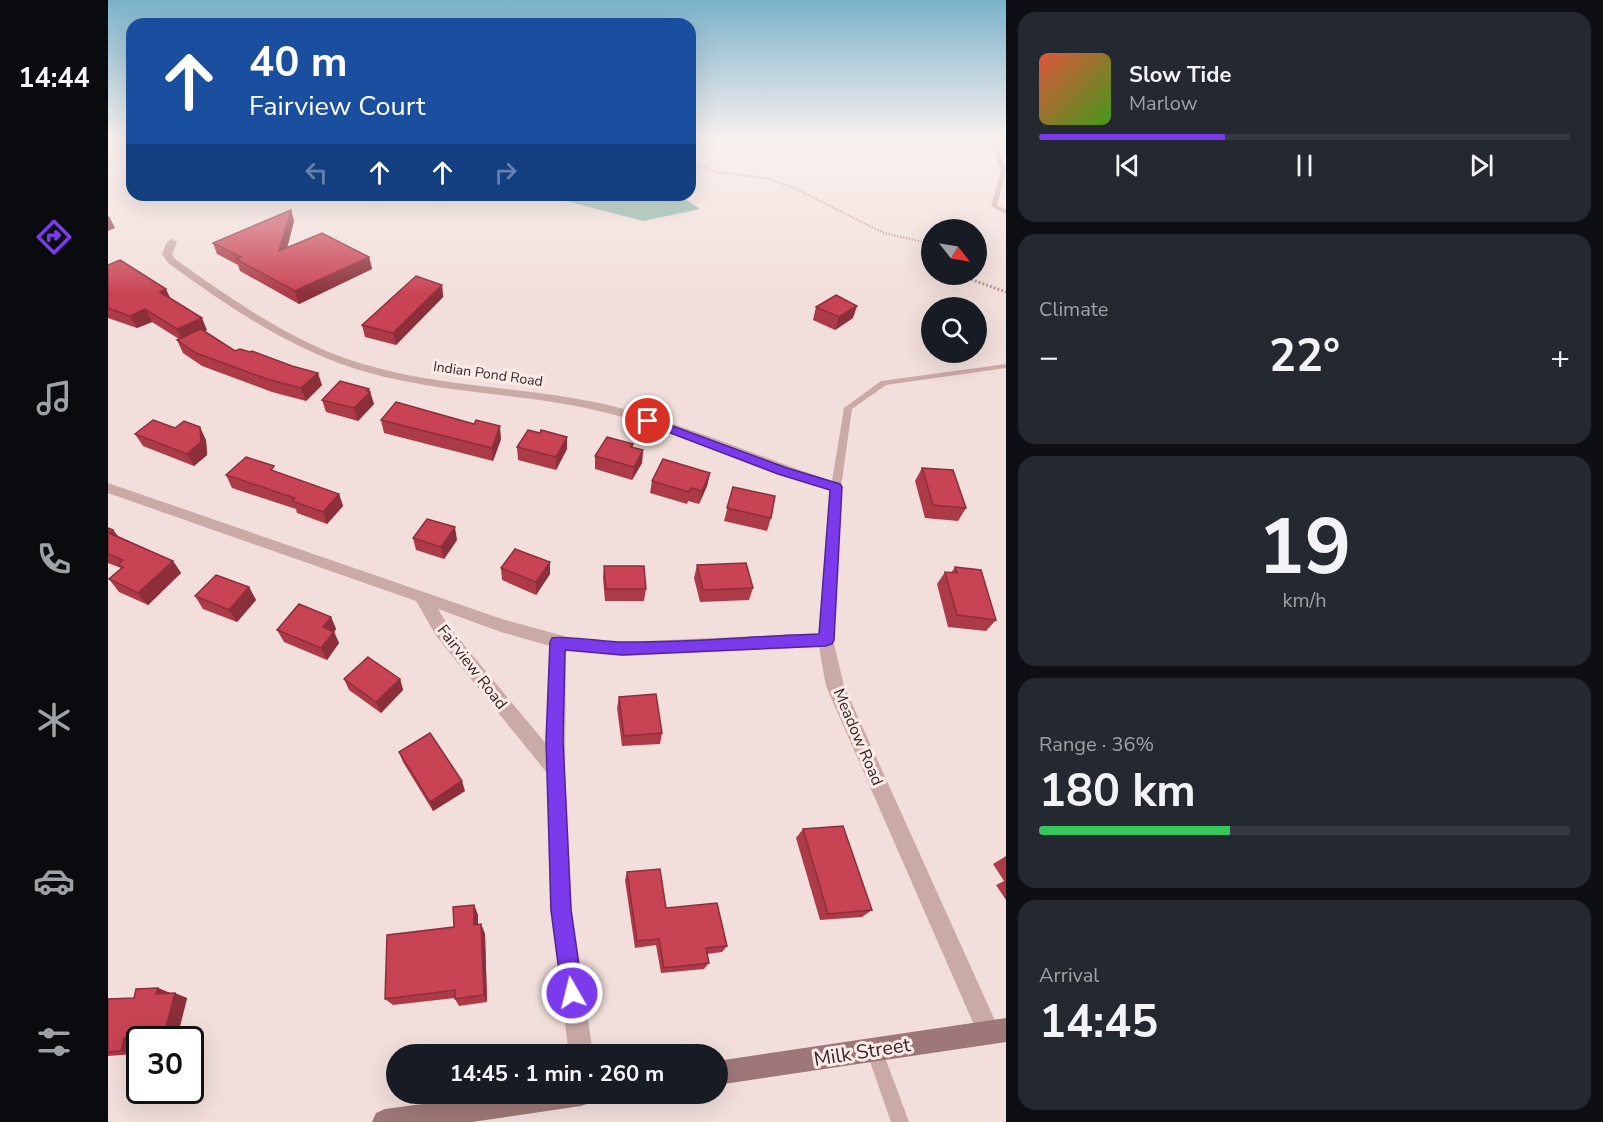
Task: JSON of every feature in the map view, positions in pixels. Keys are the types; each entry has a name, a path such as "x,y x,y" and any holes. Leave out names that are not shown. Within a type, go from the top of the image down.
{"main road":[{"name":"Milk Street","path":"728,1071 997,1032"},
{"path":"385,1122 511,1104"}],"street":[{"name":"Indian Pond Road","path":"172,243 167,254 171,261 220,296 280,333 339,360 371,370 406,377 549,397 606,409 648,421 782,471 836,487"},
{"path":"108,488 422,597 575,646 622,648 826,640"},
{"name":"Fairview Road","path":"422,597 442,632 556,770"},
{"name":"Meadow Road","path":"826,640 835,686 997,1032"},
{"path":"558,642 556,770 561,910 580,1044"}],"lane":[{"path":"999,190 994,206 1006,212"},
{"name":"Meadow Road","path":"826,640 836,487 848,408 884,383 1006,366"},
{"path":"874,1050 900,1122"}],"path":[{"path":"799,190 884,233 921,241"},
{"path":"987,285 1006,292"}],"shaded area":[{"path":"566,201 688,201 700,209 643,221"}],"building":[{"path":"291,210 279,251 322,233 369,257 295,291 236,259 241,257 213,243"},
{"path":"120,260 166,289 160,292 202,318 177,329 145,309 130,316 108,308 108,265"},
{"path":"416,276 442,285 393,333 362,325"},
{"path":"836,295 857,306 839,317 816,307"},
{"path":"201,329 235,351 240,349 252,351 318,373 301,388 267,379 196,353 177,340"},
{"path":"340,381 369,389 367,391 370,392 354,408 322,400"},
{"path":"396,402 474,424 476,420 500,426 492,448 381,420"},
{"path":"153,420 175,428 184,421 200,427 201,442 187,454 135,434"},
{"path":"528,430 540,433 541,430 567,437 556,457 517,447"},
{"path":"607,437 633,444 631,447 643,450 634,467 595,456"},
{"path":"246,457 274,466 271,470 339,494 323,512 292,501 295,498 226,475"},
{"path":"663,459 710,473 702,491 691,488 689,492 652,481"},
{"path":"922,468 953,470 966,508 933,505"},
{"path":"733,487 775,496 771,518 727,508"},
{"path":"427,519 455,527 441,547 413,538"},
{"path":"108,528 113,530 109,533 173,561 138,593 109,579 123,567 118,565 123,560 108,554"},
{"path":"515,549 550,562 536,582 501,568"},
{"path":"746,563 753,588 703,590 697,565"},
{"path":"604,566 644,566 646,589 606,589"},
{"path":"955,567 981,570 996,620 957,615 945,572 957,573"},
{"path":"216,575 249,587 229,610 195,596"},
{"path":"299,604 331,617 323,627 334,632 321,648 277,630"},
{"path":"368,657 400,679 376,702 344,679"},
{"path":"656,694 662,733 624,736 619,697"},
{"path":"430,733 462,781 430,802 399,752"},
{"path":"843,826 872,910 828,914 803,829"},
{"path":"660,869 666,908 717,903 727,946 706,948 709,963 664,968 659,939 637,941 627,872"},
{"path":"474,905 474,925 481,924 484,995 455,999 455,990 385,999 387,935 454,927 453,907"},
{"path":"158,988 156,994 175,993 166,1026 126,1026 126,1038 124,1038 121,1051 108,1052 108,999 134,998 136,989"}],"route":[{"path":"572,993 561,910 555,740 558,642 575,646 622,648 826,640 836,487 782,471 648,421"}]}
